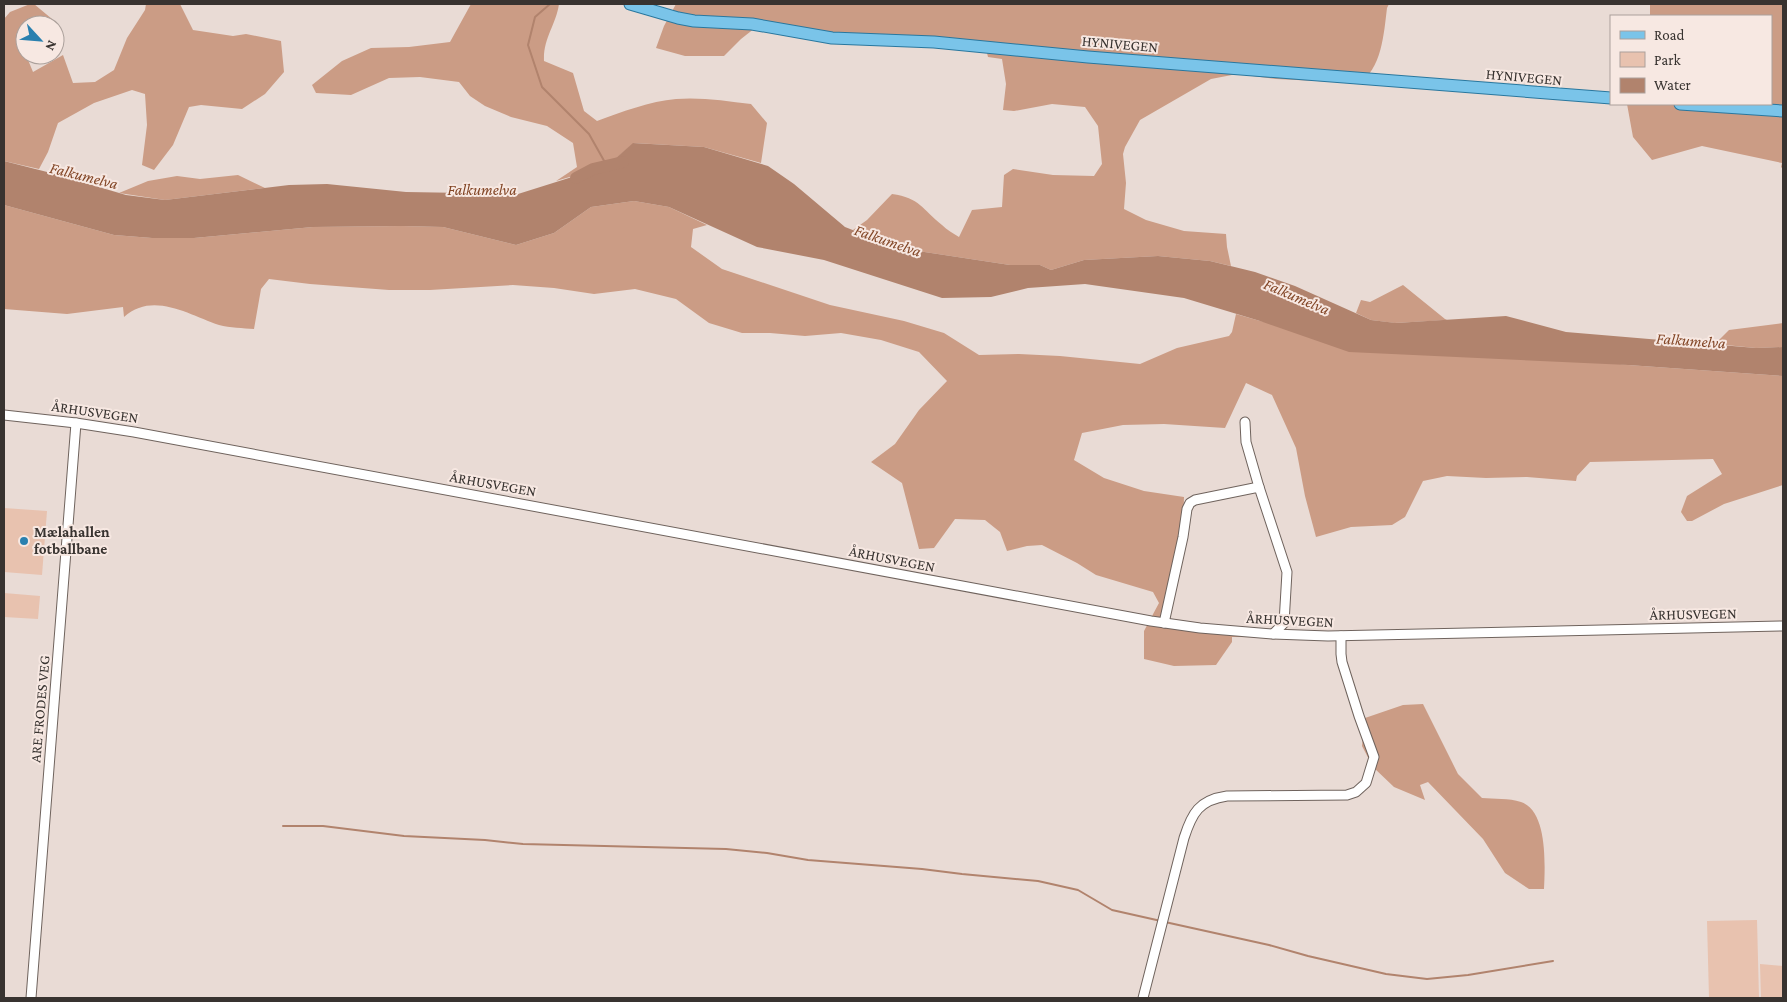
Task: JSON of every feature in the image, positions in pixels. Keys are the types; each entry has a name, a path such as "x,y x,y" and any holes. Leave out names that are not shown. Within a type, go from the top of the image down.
{"main road":[{"name":"HYNIVEGEN","path":"630,4 694,21 752,24 832,38 934,42 1098,58 1610,98"},
{"path":"1695,105 1783,111"}],"street":[{"name":"ÅRHUSVEGEN","path":"4,415 76,422 134,432 1164,623 1200,628 1294,636 1341,636 1783,626"},
{"name":"ARE FRODES VEG","path":"31,998 76,422"},
{"path":"1245,422 1246,442 1288,572 1284,624 1273,634"},
{"path":"1164,623 1190,503 1195,500 1259,487"},
{"path":"1284,624 1294,636"},
{"path":"1143,998 1188,825 1196,810 1213,799 1227,796 1345,795 1356,792 1366,783 1374,757 1342,662 1341,636"}],"green space":[{"name":"Mælahallen fotballbane","path":"4,508 47,511 42,575 4,572"},
{"path":"4,593 40,596 38,619 4,617"},
{"path":"1757,920 1759,998 1709,998 1707,921"},
{"path":"1760,964 1783,966 1783,998 1761,998"}],"shaded area":[{"path":"34,4 47,15 15,15 15,65 30,65 33,72 45,65 65,65 65,61 73,83 95,82 114,70 127,38 145,10 146,4 180,4 193,30 233,36 246,34 281,41 284,72 265,94 242,109 201,105 189,107 173,145 154,170 142,165 147,125 145,94 132,90 94,103 58,123 48,152 39,169 4,161 4,19 10,12"},
{"path":"471,4 559,4 546,45 544,61 573,73 584,111 597,121 646,104 666,100 704,99 751,104 767,123 761,163 704,147 634,143 607,166 556,181 577,167 573,143 547,126 511,117 485,106 470,96 459,82 420,77 389,78 351,95 316,93 312,85 342,61 371,48 409,47 450,42"},
{"path":"676,4 1389,4 1377,60 1372,70 1358,83 1276,79 1237,74 1211,79 1140,120 1123,154 1126,183 1124,209 1146,220 1184,231 1226,234 1231,266 1210,261 1158,256 1084,260 1051,270 1040,265 1010,265 918,251 853,230 867,220 892,194 915,201 959,237 972,210 1002,207 1004,175 1013,169 1053,175 1094,176 1102,164 1098,126 1085,107 1052,104 1014,111 1003,110 1006,84 1002,59 988,57 987,53 755,28 724,56 685,56 656,48 664,26"},
{"path":"1650,4 1783,4 1783,169 1781,167 1782,163 1702,146 1652,160 1633,137 1627,105 1772,105 1772,15 1650,15"},
{"path":"238,175 265,188 165,200 119,193 148,181 177,176 200,179"},
{"path":"634,201 669,207 707,225 693,229 691,247 722,269 830,305 904,321 944,333 979,355 1060,356 1140,364 1177,348 1229,336 1232,332 1236,314 1260,321 1628,365 1783,376 1783,485 1724,504 1692,521 1687,521 1681,512 1687,496 1722,474 1713,459 1590,462 1577,476 1576,481 1527,477 1486,478 1447,476 1423,481 1405,517 1392,525 1351,527 1316,537 1305,496 1296,448 1272,395 1246,383 1225,428 1164,424 1123,425 1082,433 1074,460 1104,478 1144,491 1184,497 1183,531 1168,622 1359,638 1232,637 1232,642 1216,665 1174,666 1144,659 1144,631 1159,603 1153,592 1096,575 1042,545 1027,546 1007,551 1000,532 985,520 955,519 934,548 919,549 902,483 871,462 895,444 919,410 947,381 919,352 881,340 841,333 805,336 742,333 709,323 676,299 635,289 594,294 554,288 513,285 430,290 389,290 269,279 261,289 254,329 219,325 183,311 159,305 135,309 124,317 123,307 67,314 4,309 4,205 114,235 152,238 194,238 313,227 402,226 443,227 516,245 554,233 591,207"},
{"path":"1403,285 1447,320 1395,323 1371,320 1356,313 1361,300 1370,302"},
{"path":"1783,323 1783,347 1756,348 1715,344 1729,330"},
{"path":"1423,704 1458,774 1482,798 1507,799 1521,802 1530,807 1536,816 1543,840 1544,889 1529,889 1505,873 1483,839 1428,782 1420,785 1425,800 1394,787 1373,767 1362,746 1365,718 1403,705"}],"water":[{"path":"633,143 704,147 768,166 794,184 845,227 873,238 918,251 1010,265 1040,265 1051,270 1084,260 1158,256 1210,261 1255,272 1295,286 1371,320 1396,323 1506,316 1566,332 1756,348 1783,347 1783,376 1628,365 1349,352 1260,321 1184,298 1085,284 1028,288 991,297 942,298 824,260 757,247 669,207 634,201 591,207 554,233 516,245 443,227 402,226 313,227 194,238 152,238 114,235 4,205 4,161 126,195 165,200 289,185 327,184 406,192 518,194 607,166"}],"waterway":[{"path":"550,4 535,17 528,45 542,87 589,134 607,166"},
{"name":"Falkumelva","path":"576,178 593,169 623,162"},
{"path":"283,826 323,826 404,836 523,844 726,849 808,860 1038,881 1078,890 1112,910 1161,921"},
{"path":"1165,922 1386,974 1427,979 1468,975 1553,961"}],"place":[{"name":"Mælahallen fotballbane","path":"24,541"}]}
